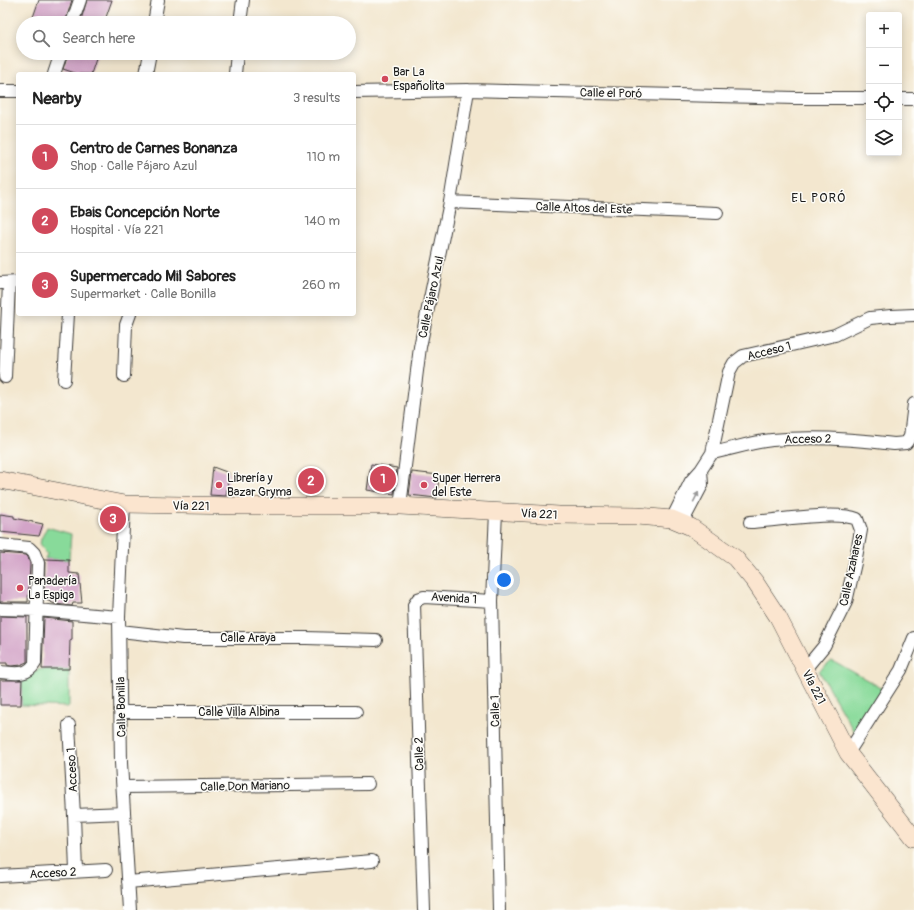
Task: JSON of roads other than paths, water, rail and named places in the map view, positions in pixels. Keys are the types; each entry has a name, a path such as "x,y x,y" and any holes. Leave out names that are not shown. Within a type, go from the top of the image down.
{"main road":[{"name":"Vía 221","path":"0,480 124,504 400,506 559,515 638,516 677,521 691,527 735,558 755,582 778,617 848,753 914,838"}],"street":[{"path":"74,16 80,0"},
{"path":"155,16 158,0"},
{"path":"241,16 242,0"},
{"path":"55,72 59,60"},
{"path":"146,72 149,60"},
{"path":"235,72 236,60"},
{"name":"Calle el Poró","path":"356,92 468,90 795,98 866,98"},
{"name":"Calle Pájaro Azul","path":"400,506 420,347 450,202 468,90"},
{"path":"0,91 16,92"},
{"path":"902,99 914,99"},
{"name":"Calle Altos del Este","path":"450,202 718,213"},
{"path":"5,377 9,283"},
{"name":"Acceso 1","path":"677,521 691,481 701,470 712,453 729,372 734,363 743,356 835,335 870,318 914,315"},
{"path":"64,380 68,316"},
{"path":"124,376 126,325 129,316"},
{"name":"Acceso 2","path":"712,453 770,440 787,439 822,438 894,444 906,443 910,438 914,404"},
{"name":"Calle Bonilla","path":"124,504 119,617 122,712 121,763 130,910"},
{"name":"Calle 1","path":"496,512 492,601 500,910"},
{"name":"Calle Azahares","path":"750,522 816,516 850,516 857,519 861,530 846,602 824,646 805,669"},
{"path":"0,545 29,548 34,553 38,563 35,663 32,669 25,673 0,672"},
{"name":"Avenida 1","path":"418,599 424,596 492,601"},
{"name":"Calle 2","path":"418,599 414,605 424,910"},
{"path":"0,608 119,617"},
{"name":"Calle Araya","path":"120,631 183,638 306,638 376,640"},
{"path":"848,753 901,670 914,638"},
{"name":"Calle Villa Albina","path":"122,712 356,712"},
{"name":"Acceso 1","path":"69,725 76,872"},
{"name":"Calle Don Mariano","path":"123,787 368,784"},
{"path":"74,815 124,813"},
{"path":"128,882 372,861"},
{"name":"Acceso 2","path":"0,876 106,870"}],"place":[{"name":"Bar La Españolita","path":"385,79"},
{"name":"Centro de Carnes Bonanza","path":"383,479"},
{"name":"Ebais Concepción Norte","path":"311,481"},
{"name":"Librería y Bazar Gryma","path":"219,485"},
{"name":"Super Herrera del Este","path":"424,485"},
{"name":"Supermercado Mil Sabores","path":"113,519"},
{"name":"Panadería La Espiga","path":"20,588"}],"district":[{"name":"EL PORÓ","path":"819,197"}]}
